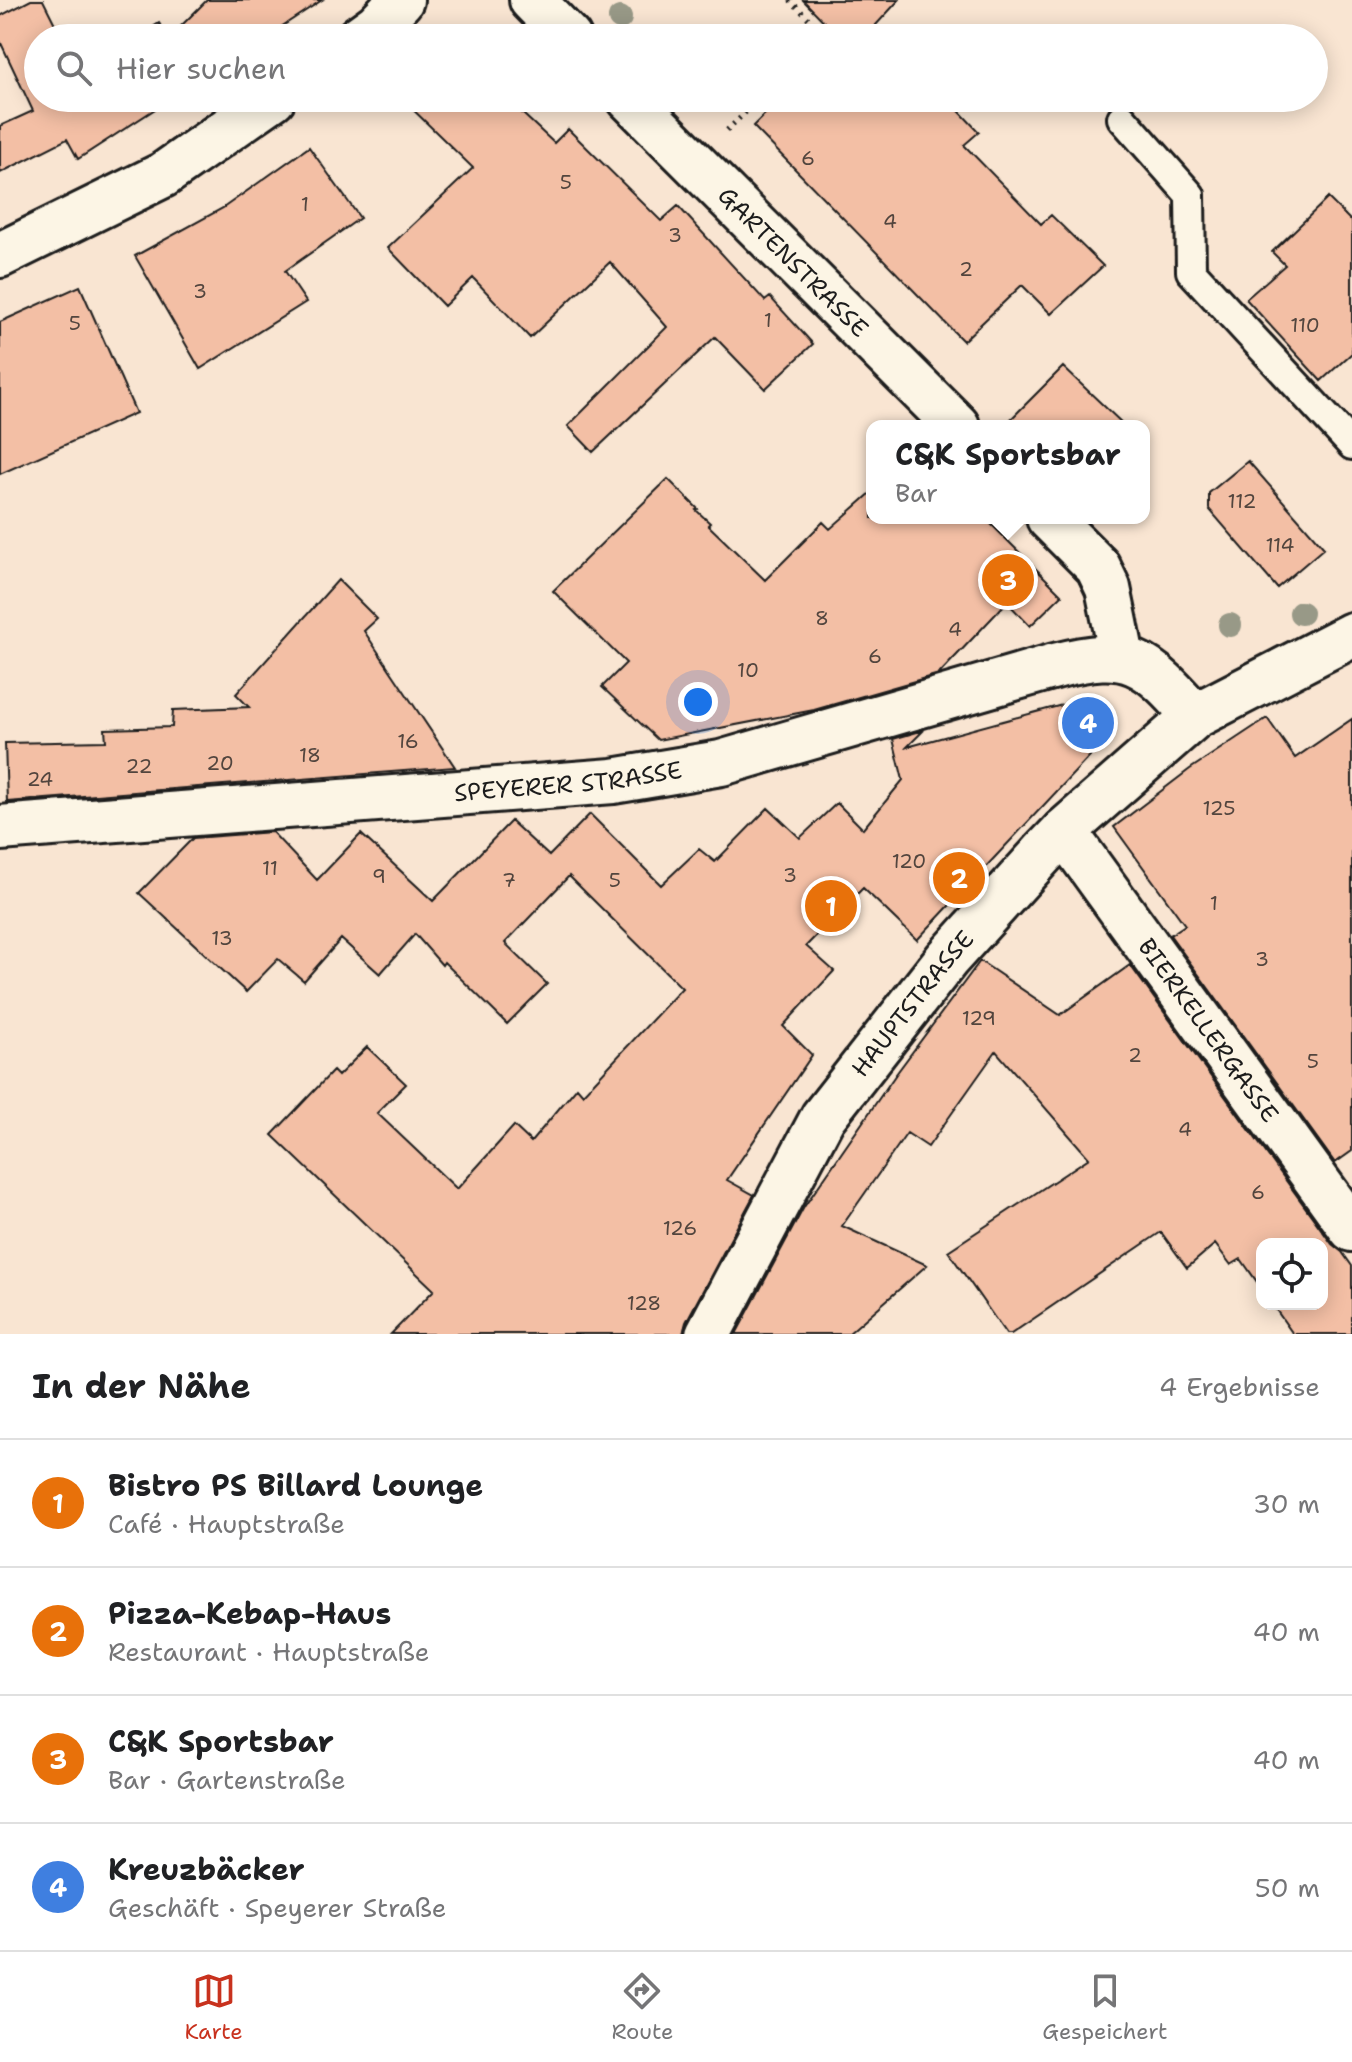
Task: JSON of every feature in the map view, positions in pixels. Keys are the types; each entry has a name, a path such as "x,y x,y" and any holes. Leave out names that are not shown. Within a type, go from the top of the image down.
{"street":[{"path":"378,24 401,0"},
{"path":"532,0 555,24"},
{"path":"0,255 163,175 253,112"},
{"name":"GARTENSTRASSE","path":"643,112 951,420"},
{"path":"1055,524 1098,567 1108,588 1122,657 1140,664 1165,682 1195,716"},
{"name":"HAUPTSTRASSE","path":"708,1334 823,1117 947,959 1064,831 1195,716 1352,635"},
{"name":"SPEYERER STRASSE","path":"0,828 613,781 666,773 721,763 1081,659 1102,655 1122,657"},
{"name":"BIERKELLERGASSE","path":"1064,831 1352,1229"}],"lane":[{"path":"1122,118 1190,195 1191,271 1352,445"}],"path":[{"path":"790,0 814,24"}],"building":[{"path":"31,0 43,0 55,24 24,24 24,92 0,41 0,16"},
{"path":"207,0 322,0 285,24 183,24"},
{"path":"803,0 899,0 877,24 826,24"},
{"path":"31,112 150,112 78,159 67,139 0,173 0,126"},
{"path":"415,112 521,112 554,143 568,129 661,221 678,206 765,301 770,297 813,344 765,389 715,337 593,452 568,426 667,327 610,262 530,338 473,278 444,306 388,248 473,168"},
{"path":"767,112 960,112 979,132 964,145 1041,224 1051,215 1103,266 1051,314 1022,285 963,341 753,126"},
{"path":"309,147 360,218 285,271 306,302 200,369 135,256 223,208"},
{"path":"1328,198 1352,222 1352,353 1321,381 1246,299 1285,265 1272,252"},
{"path":"80,286 136,413 0,474 0,322"},
{"path":"1063,367 1119,420 1010,420"},
{"path":"1248,461 1324,548 1277,588 1209,509 1209,493"},
{"path":"668,479 698,509 710,523 708,525 765,580 823,522 830,529 866,497 866,524 991,524 1062,595 1030,626 1007,602 939,674 814,710 658,740 602,687 626,663 553,591"},
{"path":"338,580 377,619 364,631 455,767 7,802 5,743 106,741 105,729 172,727 173,710 249,707 236,694"},
{"path":"1088,698 1105,740 917,940 863,888 806,946 834,971 783,1026 812,1055 727,1180 754,1195 686,1322 683,1334 391,1334 434,1290 272,1135 333,1071 338,1076 367,1047 406,1084 377,1113 457,1189 514,1126 531,1142 577,1087 583,1094 682,988 569,876 505,943 547,984 507,1024 444,962 442,965 415,934 380,974 341,939 304,981 278,959 246,992 139,893 193,838 272,832 317,880 361,834 433,901 511,821 549,856 590,814 661,885 699,849 715,862 768,808 800,838 837,803 863,829 903,780 893,739 924,730 907,747"},
{"path":"1267,718 1295,758 1352,719 1352,1151 1335,1163 1170,935 1185,925 1114,827 1190,769"},
{"path":"980,961 1060,1015 1130,965 1328,1238 1256,1238 1256,1280 1241,1259 1231,1265 1215,1244 1187,1268 1161,1232 1011,1334 1006,1334 948,1251 1089,1158 996,1051 928,1147 907,1133 842,1226 927,1265 848,1334 736,1334 804,1207 896,1074"},
{"path":"1328,1238 1352,1266 1352,1334 1293,1334 1276,1310 1328,1310"}],"place":[{"name":"C&K Sportsbar","path":"1008,580"},
{"name":"Kreuzbäcker","path":"1088,723"},
{"name":"Pizza-Kebap-Haus","path":"959,878"},
{"name":"Bistro PS Billard Lounge","path":"831,906"}]}
